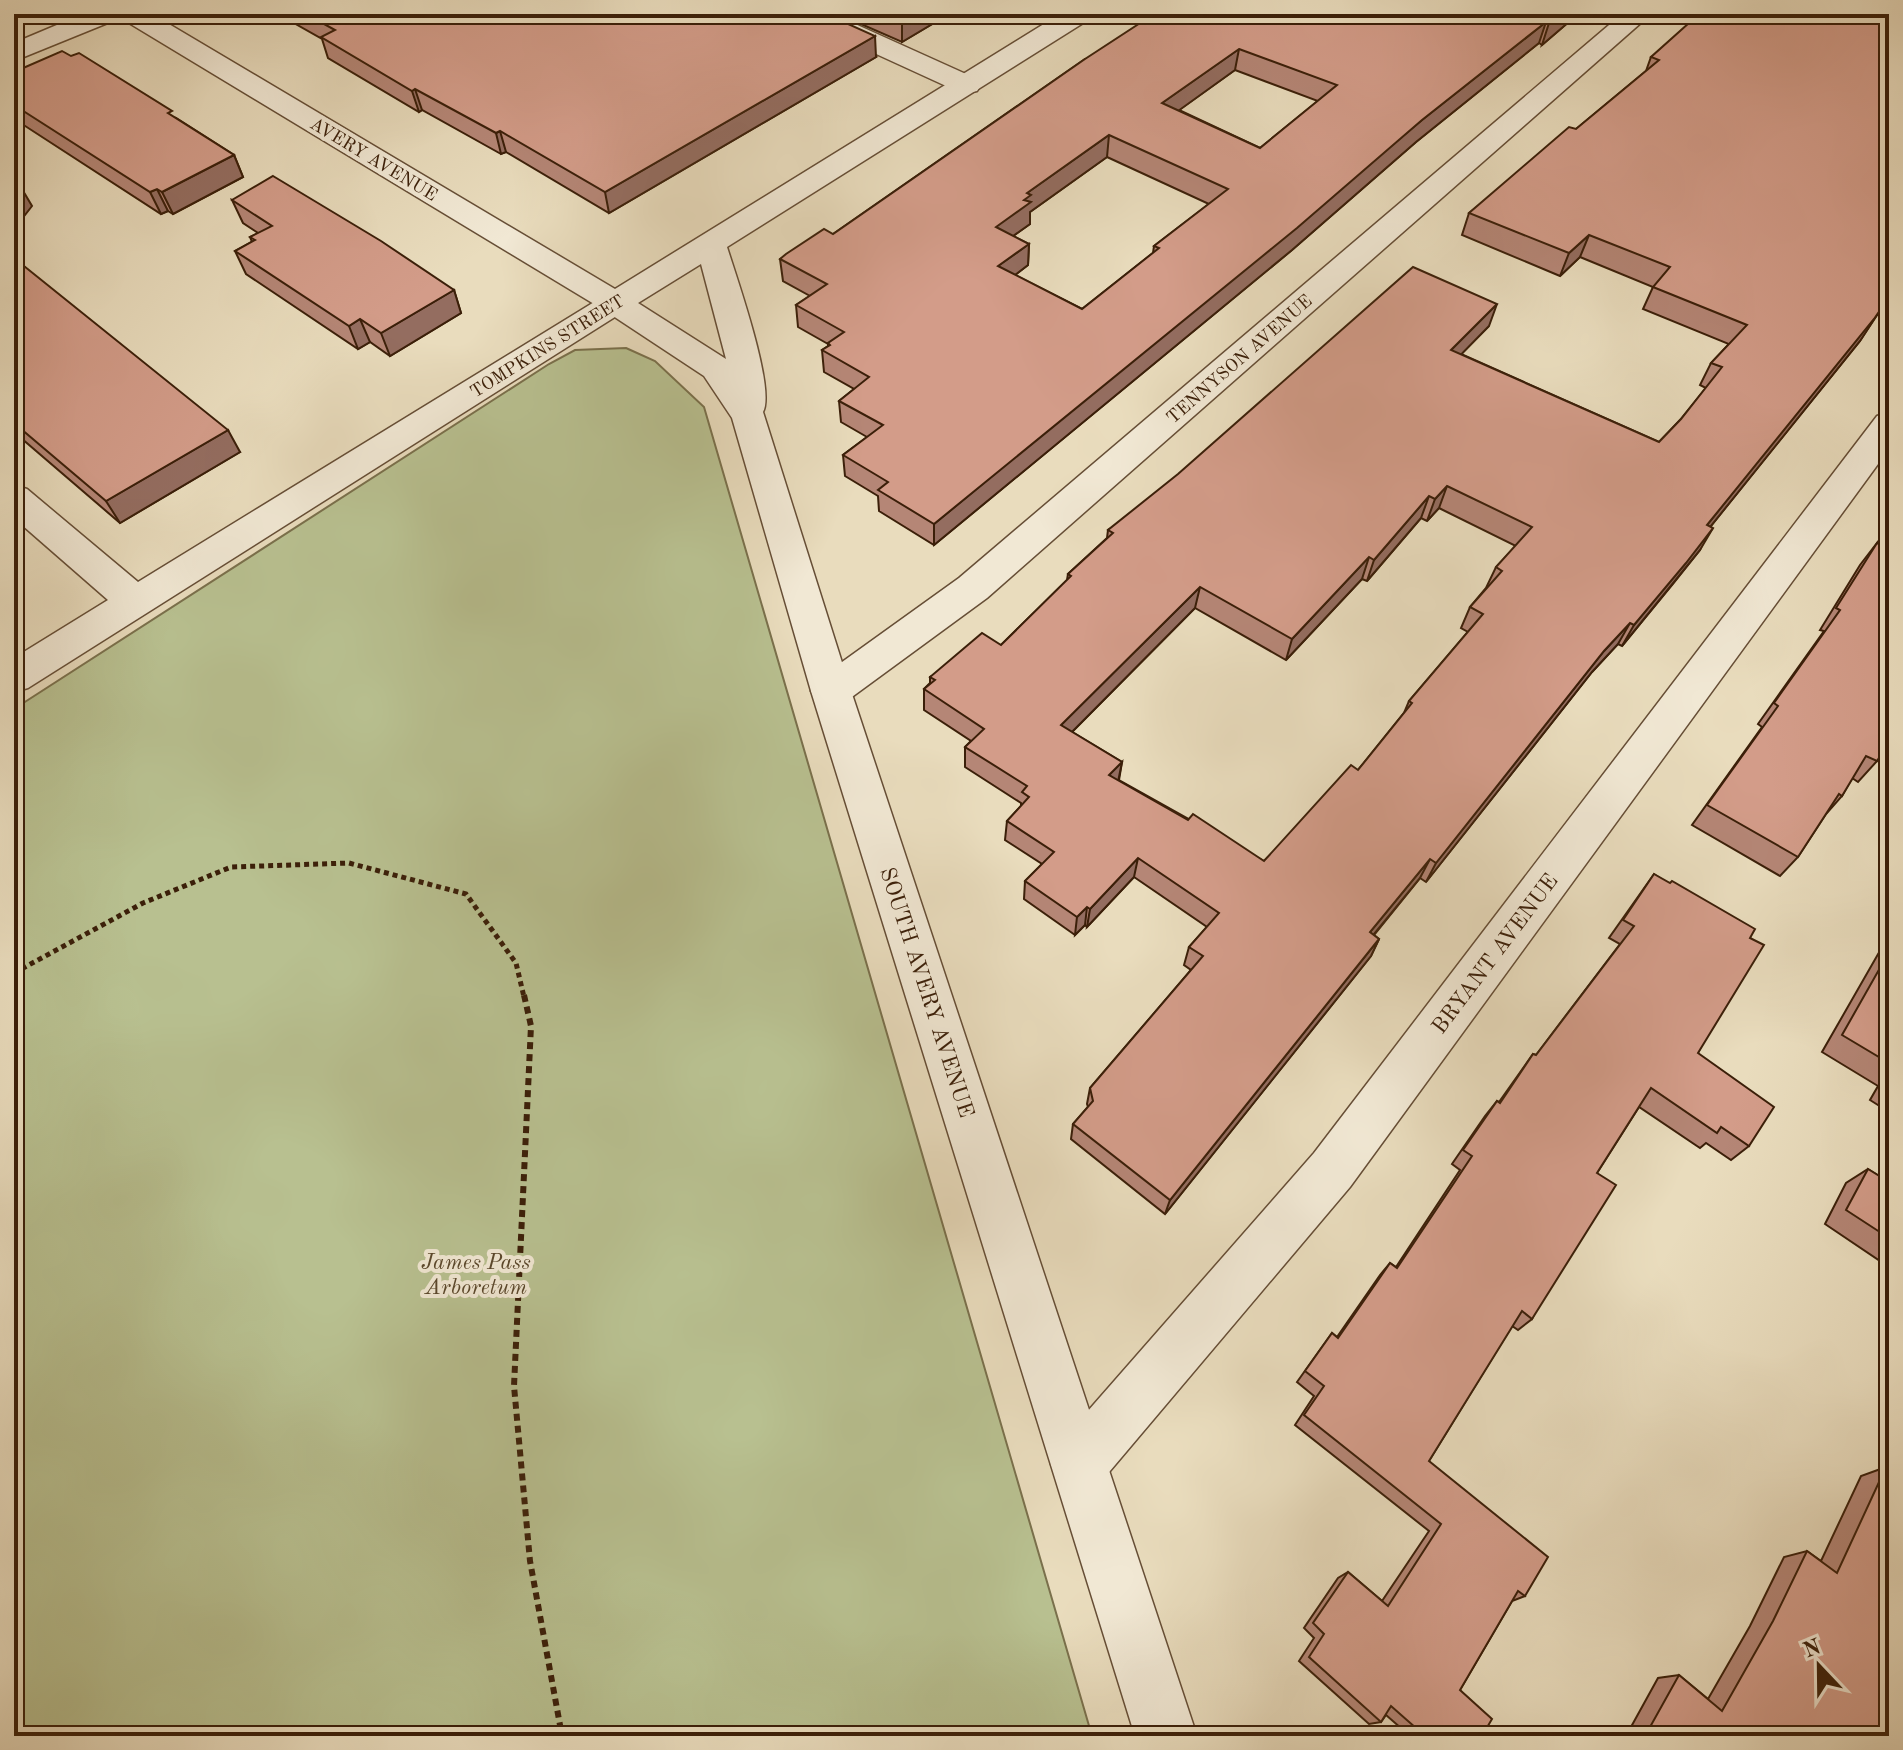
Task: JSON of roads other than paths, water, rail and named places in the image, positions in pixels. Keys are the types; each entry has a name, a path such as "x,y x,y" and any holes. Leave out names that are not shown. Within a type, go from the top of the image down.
{"street":[{"path":"14,53 106,14"},
{"name":"AVERY AVENUE","path":"133,14 615,303"},
{"path":"811,14 967,85"},
{"name":"TOMPKINS STREET","path":"14,677 1079,14"},
{"name":"TENNYSON AVENUE","path":"831,691 973,588 1638,14"},
{"path":"711,244 748,378 749,417"},
{"name":"SOUTH AVERY AVENUE","path":"615,303 716,368 749,417 831,691 1166,1736"},
{"name":"BRYANT AVENUE","path":"1079,1464 1332,1170 1889,424"},
{"path":"14,498 135,601"}],"park label":[{"name":"James Pass Arboretum","path":"476,1274"}]}
